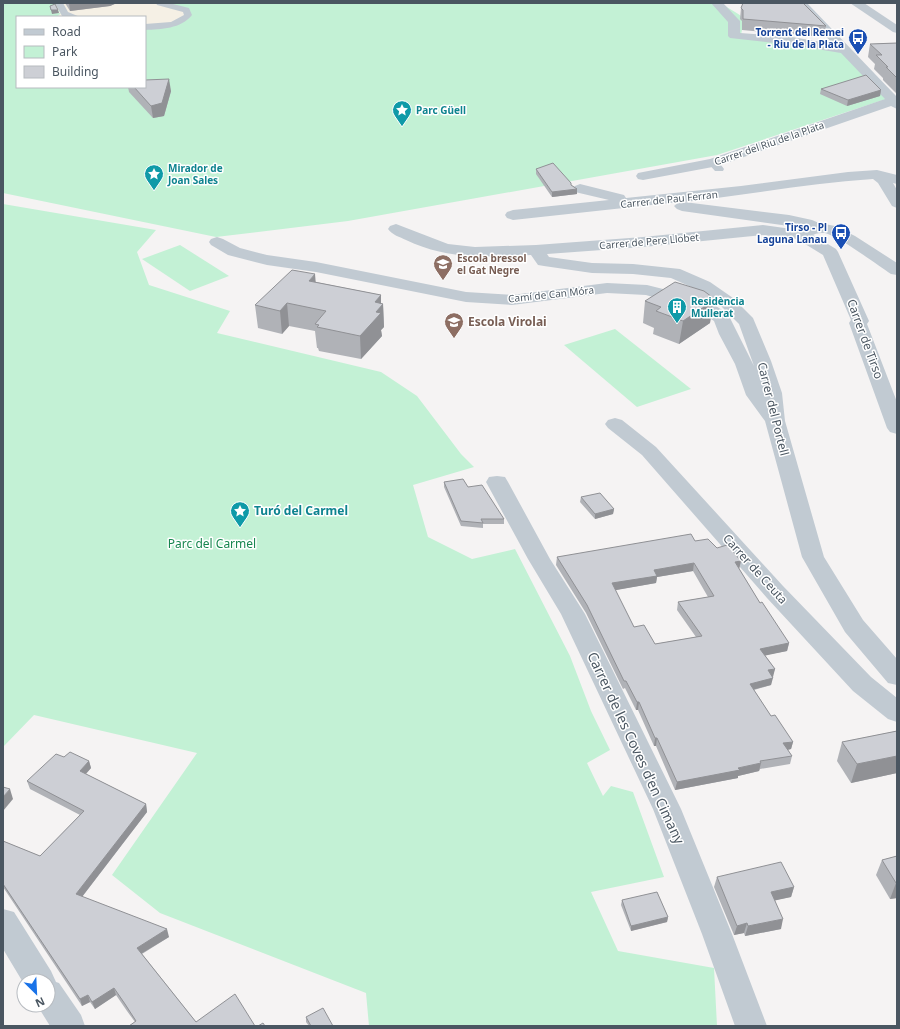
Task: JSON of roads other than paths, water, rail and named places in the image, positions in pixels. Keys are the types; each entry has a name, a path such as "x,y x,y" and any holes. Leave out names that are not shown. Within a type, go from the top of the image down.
{"street":[{"path":"59,3 65,14 72,16"},
{"path":"146,26 173,23 184,19 188,15 186,10 160,3"},
{"path":"717,3 734,21 734,36 792,40 845,50"},
{"path":"856,3 897,30"},
{"path":"807,6 845,50 895,103"},
{"name":"Carrer del Riu de la Plata","path":"643,176 716,166 895,103"},
{"path":"876,174 897,180"},
{"path":"876,174 884,181 895,199"},
{"name":"Carrer de Pau Ferran","path":"513,215 644,202 741,191 824,179 876,174"},
{"path":"580,189 644,202 806,223 808,231 829,229 849,239 897,270"},
{"path":"396,229 415,238 446,249 475,252 536,250"},
{"name":"Carrer de Pere Llobet","path":"536,250 643,242 763,230 808,231"},
{"name":"Carrer de Tirso","path":"808,231 830,252 860,321 858,323 897,428"},
{"name":"Camí de Can Móra","path":"217,242 234,252 267,260 316,267 466,297 512,300 607,288 647,290 681,298 707,308 722,318 728,334 744,364 756,395 775,421"},
{"name":"Carrer del Portell","path":"536,250 544,261 592,268 633,269 674,273 704,286 727,302 747,322 759,340 772,394 775,421 813,558 854,626 897,676"},
{"name":"Carrer de Ceuta","path":"615,424 649,451 775,592 862,684 897,712"},
{"name":"Carrer de les Coves d'en Cimany","path":"497,482 539,559 573,614 667,809 702,899 718,934 751,1026"},
{"path":"3,922 35,973"},
{"path":"56,1006 69,1026"}],"place":[{"name":"Torrent del Remei - Riu de la Plata","path":"858,55"},
{"name":"Parc Güell","path":"402,127"},
{"name":"Mirador de Joan Sales","path":"154,191"},
{"name":"Tirso - Pl Laguna Lanau","path":"841,250"},
{"name":"Escola bressol el Gat Negre","path":"443,281"},
{"name":"Residència Mullerat","path":"677,324"},
{"name":"Escola Virolai","path":"454,339"},
{"name":"Turó del Carmel","path":"240,528"}],"park label":[{"name":"Parc del Carmel","path":"212,544"}]}
